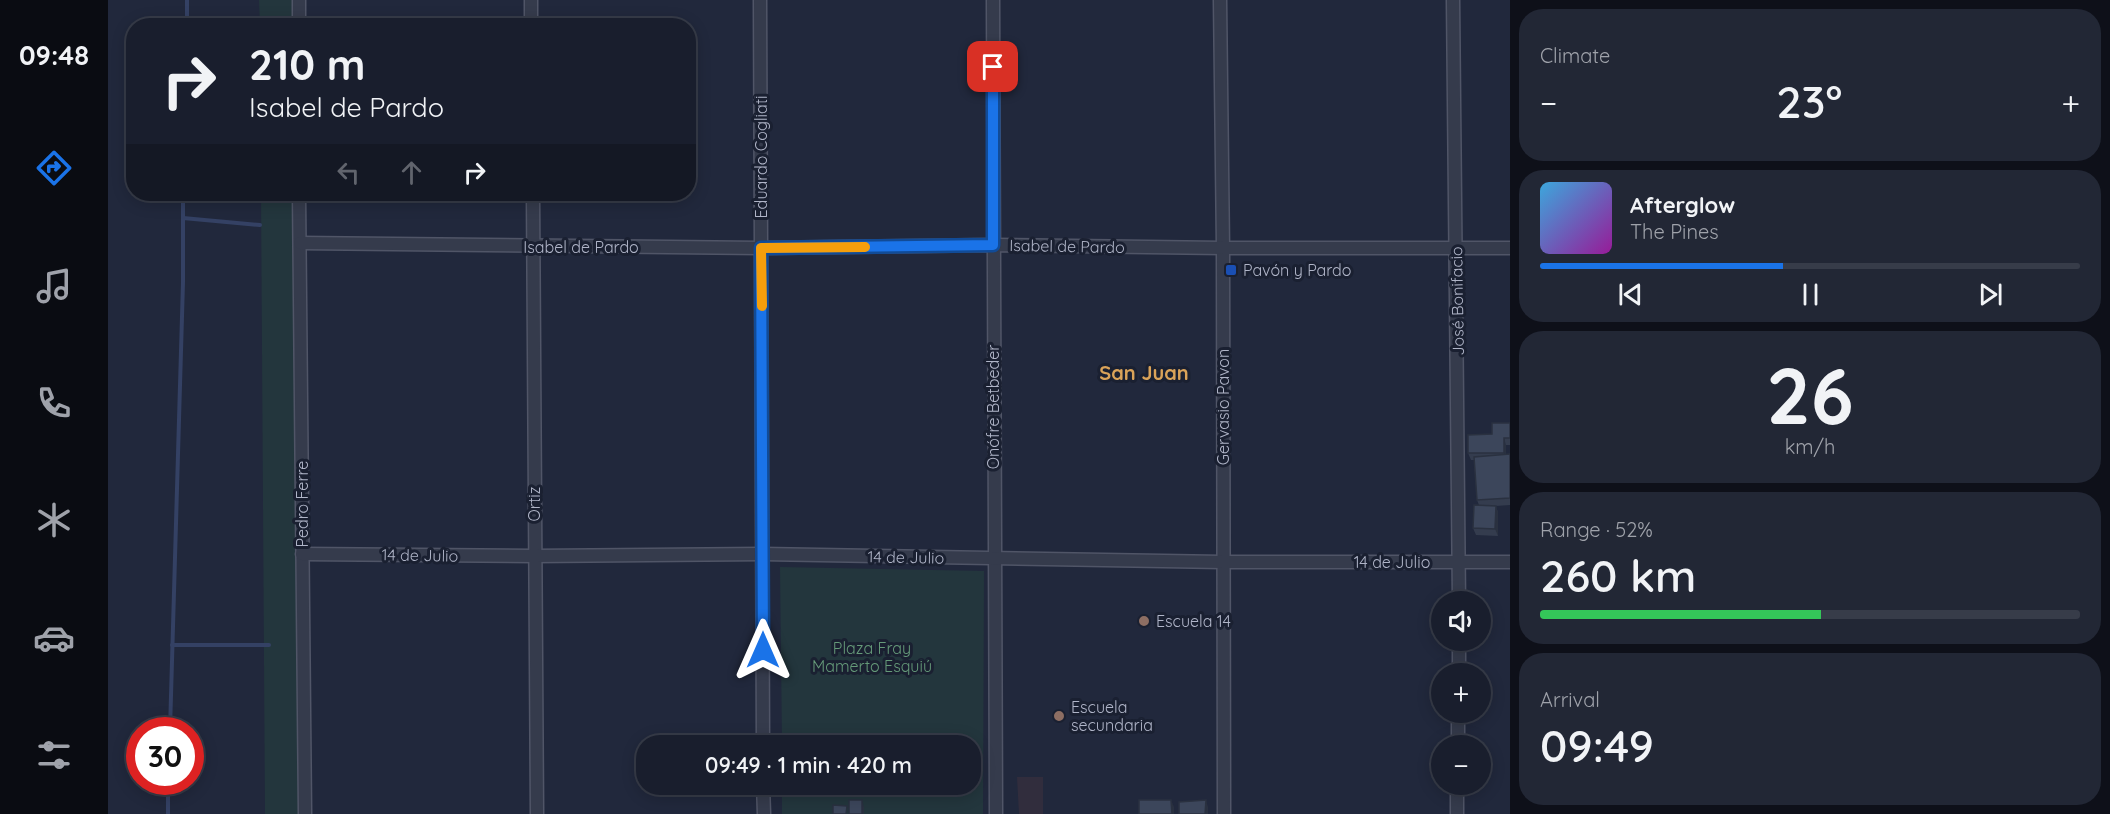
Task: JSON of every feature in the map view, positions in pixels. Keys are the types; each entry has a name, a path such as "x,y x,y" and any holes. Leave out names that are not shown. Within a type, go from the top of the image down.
{"street":[{"path":"299,0 299,18"},
{"path":"531,0 531,18"},
{"name":"Eduardo Cogliati","path":"760,0 763,735"},
{"name":"Onófre Betbeder","path":"993,0 996,814"},
{"name":"Gervasio Pavon","path":"1220,0 1224,814"},
{"name":"José Bonifacio","path":"1453,0 1459,591"},
{"name":"Pedro Ferre","path":"300,201 305,814"},
{"name":"Ortiz","path":"533,201 537,814"},
{"name":"Isabel de Pardo","path":"300,243 761,248 993,245 1510,248"},
{"name":"14 de Julio","path":"302,554 763,555 1222,562 1510,562"},
{"path":"764,795 764,814"},
{"path":"1457,795 1457,814"}],"shaded area":[{"path":"1017,777 1043,777 1043,814 1019,814"}],"green space":[{"path":"259,0 293,0 294,18 260,18"},
{"path":"261,201 295,201 301,814 265,814"},
{"name":"Plaza Fray Mamerto Esquiú","path":"780,567 984,571 983,814 782,814 782,795 981,795 981,735 782,735"}],"building":[{"path":"1492,423 1510,423 1510,438 1504,438 1504,453 1468,453 1468,435 1492,434"},
{"path":"1510,454 1510,498 1477,500 1474,457"},
{"path":"1474,505 1496,506 1495,529 1473,528"},
{"path":"849,800 862,800 862,814 849,814"},
{"path":"1139,800 1171,800 1172,814 1139,814"},
{"path":"1206,800 1205,814 1179,814 1179,802"},
{"path":"833,805 847,806 846,814 833,814"}],"waterway":[{"path":"187,0 187,18"},
{"path":"170,717 183,282 183,201"},
{"path":"183,218 260,225"},
{"path":"172,645 269,645"},
{"path":"168,795 168,814"}],"slow traffic":[{"path":"762,306 761,248 865,247"}],"place":[{"name":"Pavón y Pardo","path":"1231,270"},
{"name":"Escuela 14","path":"1144,621"},
{"name":"Escuela secundaria","path":"1059,716"}],"district":[{"name":"San Juan","path":"1144,373"}],"route":[{"path":"763,650 761,248 993,245 993,67"}]}
